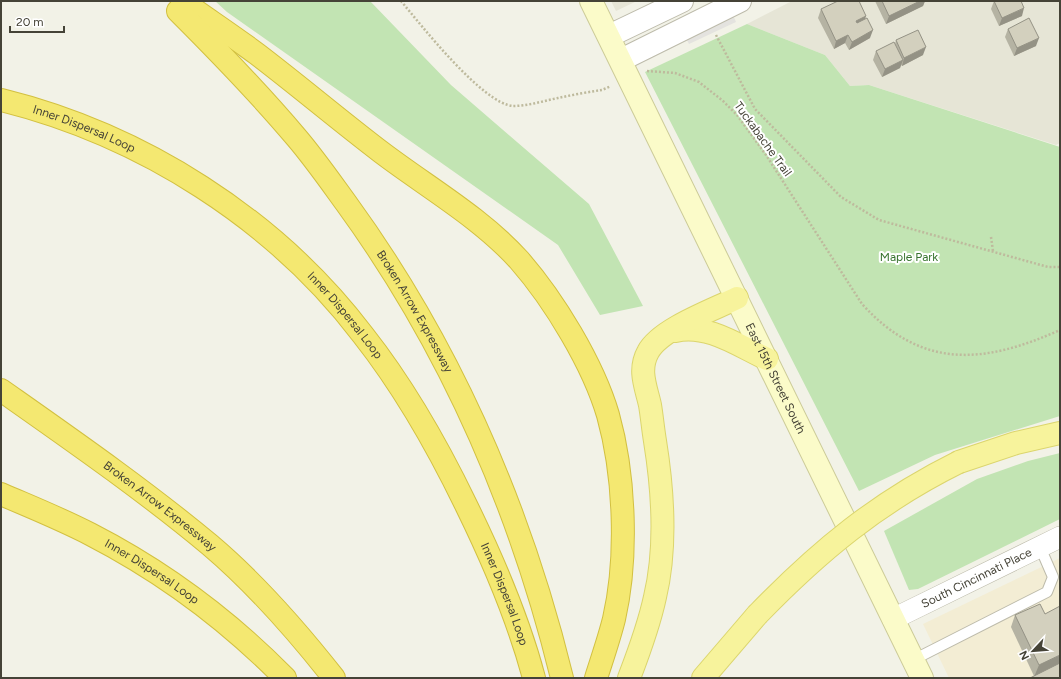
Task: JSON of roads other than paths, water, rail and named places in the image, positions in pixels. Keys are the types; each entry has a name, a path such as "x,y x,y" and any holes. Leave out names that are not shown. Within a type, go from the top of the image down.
{"highway":[{"name":"Broken Arrow Expressway","path":"169,1 230,63 296,138 368,232 411,298 451,371 489,454 530,563 562,678"},
{"path":"182,1 256,53 381,152 485,229 518,259 546,295 585,360 608,414 617,458 620,491 622,551 618,595 614,618 596,678"},
{"name":"Inner Dispersal Loop","path":"1,100 44,112 100,133 126,145 183,176 212,194 266,235 300,266 343,310 362,333 400,386 447,466 491,558 512,611 534,678"},
{"name":"Broken Arrow Expressway","path":"1,390 166,510 211,546 261,594 334,678"},
{"name":"Inner Dispersal Loop","path":"1,494 89,533 123,552 178,587 223,620 285,678"}],"main road":[{"name":"East 15th Street South","path":"591,1 917,669"},
{"path":"630,678 655,597 660,563 662,518 658,461 650,404 644,383 643,366 651,346 663,335 737,298"},
{"path":"663,335 682,330 701,330 724,338 767,359"},
{"path":"703,678 756,615 798,573 856,524 906,491 959,462 1016,443 1060,433"}],"street":[{"path":"609,36 682,1"},
{"path":"625,69 707,17 740,1"},
{"name":"South Cincinnati Place","path":"892,619 1060,537"}],"lane":[{"path":"917,669 1047,592 1053,577 1040,547"}],"park label":[{"name":"Maple Park","path":"909,257"}]}
